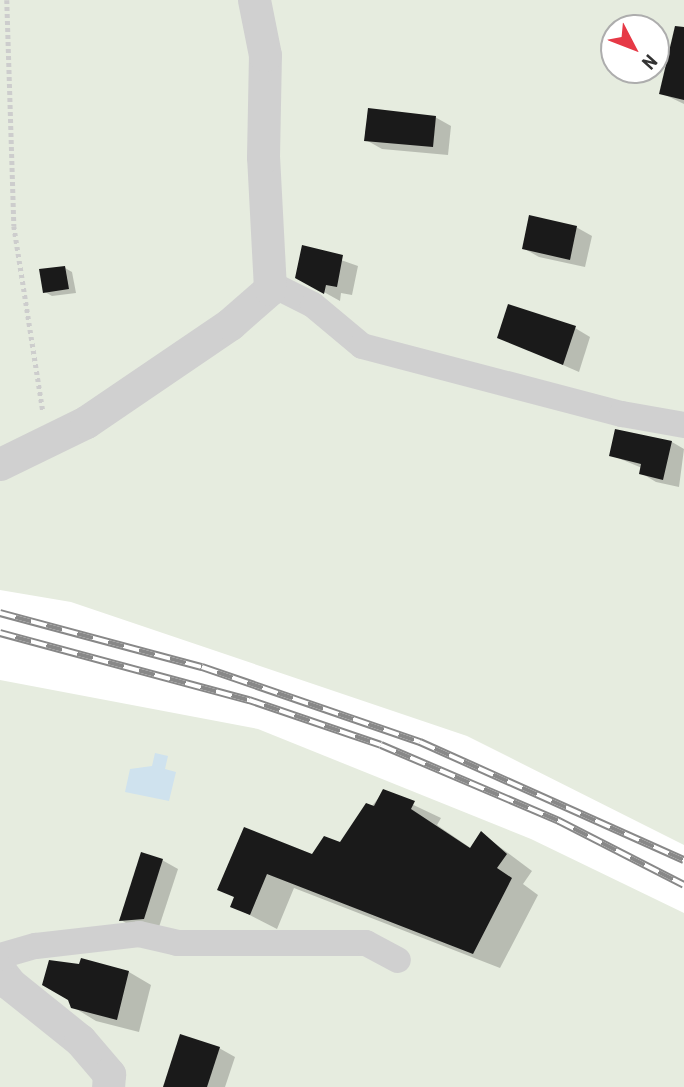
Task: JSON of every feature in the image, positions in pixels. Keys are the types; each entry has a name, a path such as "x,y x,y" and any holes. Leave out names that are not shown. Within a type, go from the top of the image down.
{"street":[{"path":"0,464 86,422 230,324 270,289 263,157 265,55 254,0"},
{"path":"269,283 313,305 362,346 622,414 684,425"},
{"path":"0,956 36,946 139,934 177,943 366,943 398,960"},
{"path":"0,971 10,984 80,1040 109,1074 108,1087"}],"path":[{"path":"7,0 14,226 41,379 44,443"}],"shaded area":[{"path":"0,0 684,0 684,845 467,736 71,602 0,590"},
{"path":"0,680 258,729 531,839 684,913 684,1087 0,1087"}],"water":[{"path":"155,753 168,756 165,769 176,772 169,801 125,792 130,769 152,766"}],"building":[{"path":"675,26 684,27 684,100 659,94 661,84 670,84 670,47"},
{"path":"368,108 436,116 433,147 364,141"},
{"path":"529,215 577,226 570,260 522,249"},
{"path":"302,245 343,255 337,287 326,285 324,294 295,278"},
{"path":"65,266 69,289 43,293 39,269"},
{"path":"508,304 576,326 563,365 497,338"},
{"path":"615,429 672,441 663,480 639,474 641,464 609,456"},
{"path":"383,789 415,801 411,809 470,848 481,831 507,854 497,868 512,878 473,954 267,874 250,915 230,907 234,897 217,890 244,827 312,854 324,836 340,842 366,803 374,806"},
{"path":"141,852 163,859 144,919 119,921"},
{"path":"81,958 129,971 117,1020 71,1008 68,1000 42,985 49,960 79,964"},
{"path":"180,1034 220,1047 207,1087 163,1087"}],"railway":[{"path":"0,613 202,667 420,742 684,860"},
{"path":"0,633 249,700 381,745 559,821 684,885"}]}
